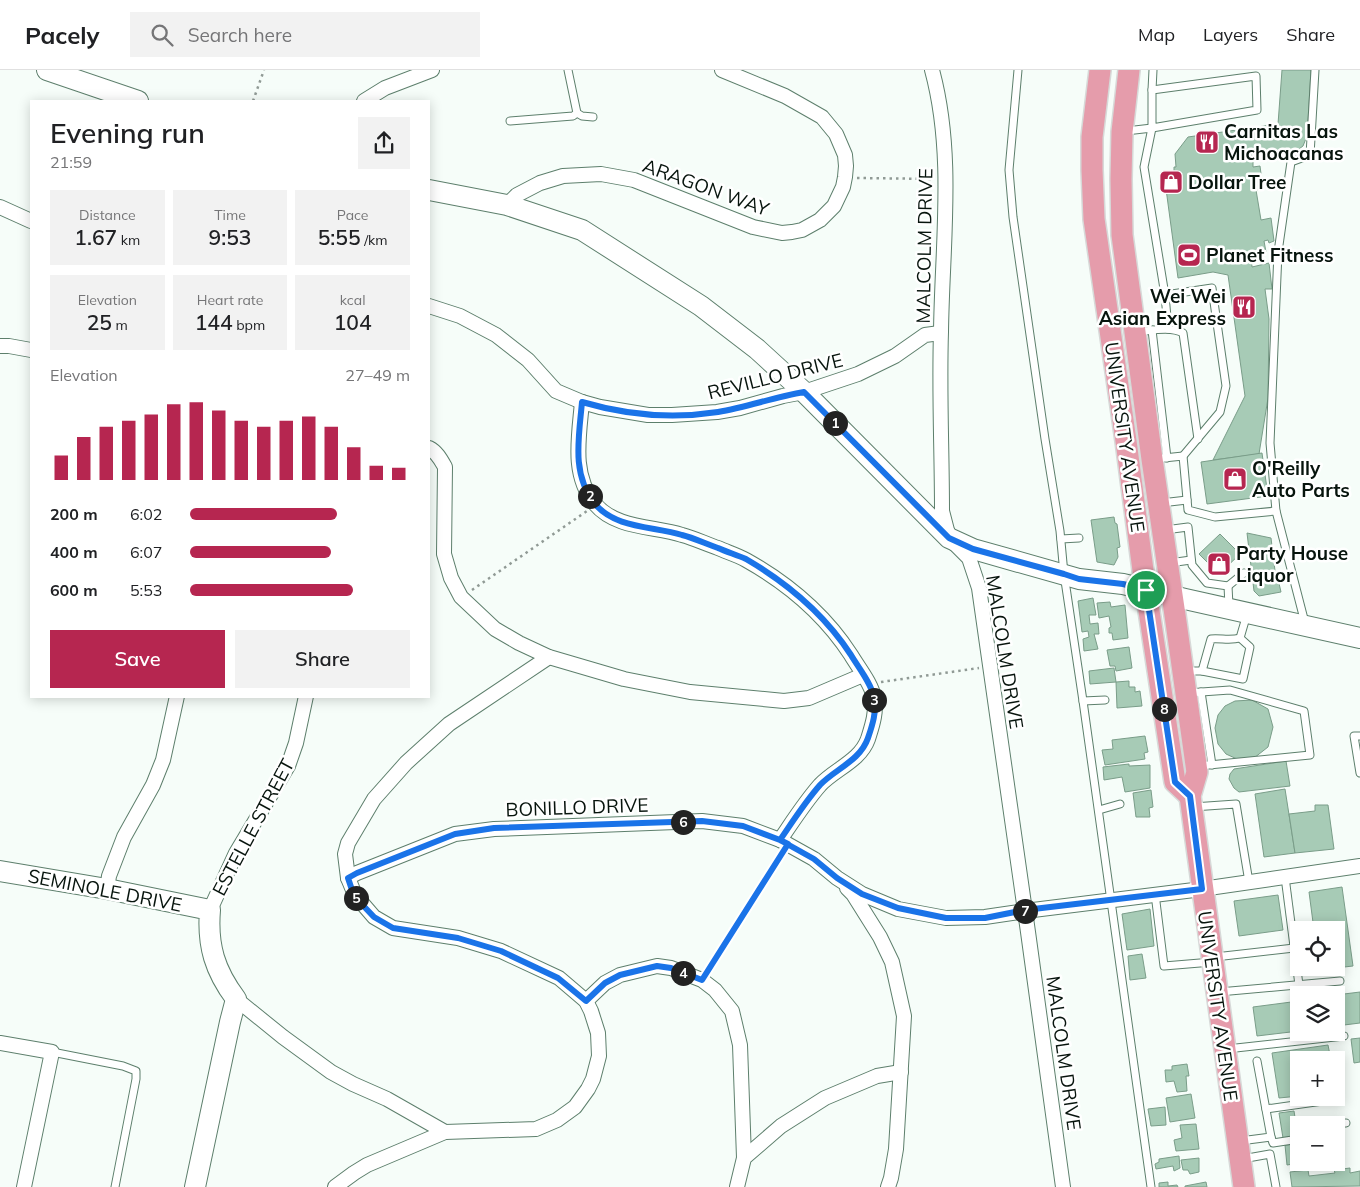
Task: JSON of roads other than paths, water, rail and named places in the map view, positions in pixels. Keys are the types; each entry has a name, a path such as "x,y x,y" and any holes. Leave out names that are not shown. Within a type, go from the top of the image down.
{"main road":[{"name":"UNIVERSITY AVENUE","path":"1100,70 1092,137 1094,220 1175,782 1191,802"},
{"name":"UNIVERSITY AVENUE","path":"1129,70 1122,132 1122,235 1144,331 1159,459 1158,504 1172,596 1192,671 1193,692 1204,766 1197,772 1191,802 1244,1187"}],"street":[{"path":"47,70 135,100"},
{"path":"366,100 385,88 432,70"},
{"name":"ARAGON WAY","path":"507,205 517,195 540,183 563,176 601,174 634,180 753,227 782,233 792,232 807,228 820,220 828,214 839,197 845,178 845,155 836,134 822,117 786,96 722,70"},
{"name":"MALCOLM DRIVE","path":"932,70 936,84 944,143 946,179 940,333 942,511 949,538 969,558 979,588 1063,1187"},
{"path":"430,190 507,205 582,230 701,306 757,349 804,392 949,538 973,549 1079,579 1123,584 1360,638"},
{"path":"0,207 30,221"},
{"name":"REVILLO DRIVE","path":"430,306 460,316 496,335 528,360 556,391 582,402 624,412 648,414 680,415 717,412 804,392 858,374 895,356 925,335 940,333"},
{"path":"0,346 30,350"},
{"path":"582,402 578,442 579,468 585,489 596,505 605,513 631,525 682,534 744,559 791,589 820,616 843,643 866,680 874,697 874,716 867,741 855,758 817,788 808,799 784,842"},
{"path":"430,449 439,457 445,467 444,554 451,578 461,597 495,629 519,643 549,657 624,679 690,692 784,701 808,698 866,680"},
{"path":"336,1187 367,1165 445,1132 536,1129 557,1120 575,1106 591,1084 599,1056 598,1033 586,1001 558,978 501,951 458,938 393,928 374,917 354,896 348,878 345,854 348,843 374,799 406,763 448,724 549,657"},
{"path":"106,889 124,836 153,785 164,760 177,698"},
{"name":"ESTELLE STREET","path":"236,999 221,976 215,962 209,937 210,910 236,854 288,766 296,743 306,698"},
{"name":"BONILLO DRIVE","path":"348,878 455,834 494,828 702,821 743,826 784,842 814,859 837,878 862,894 898,908 946,918 985,918 1025,910 1202,889 1360,866"},
{"name":"SEMINOLE DRIVE","path":"0,871 106,889 210,910"},
{"path":"837,878 853,894 880,937 892,962 904,1016 896,1149 888,1187"},
{"path":"586,1001 605,983 620,975 657,966 671,968 702,980 715,990 732,1011 740,1045 744,1158 737,1187"},
{"path":"195,1187 236,999 331,1072 387,1099 445,1132"},
{"path":"0,1042 52,1052 24,1187"},
{"path":"744,1158 781,1126 825,1098 877,1076 901,1072"}],"lane":[{"path":"568,70 577,113 582,116 593,117"},
{"path":"1018,70 1009,170 1015,226 1061,539 1064,574 1084,701 1151,1187"},
{"path":"1153,70 1152,128 1144,167 1165,296 1168,329"},
{"path":"1305,626 1276,511 1270,443 1278,252 1291,162 1310,155 1315,70"},
{"path":"1122,132 1257,110 1255,73 1152,90"},
{"path":"510,121 573,116 577,113"},
{"path":"1159,459 1183,456 1220,412 1226,386 1212,288 1165,296"},
{"path":"1144,331 1168,329 1183,333 1198,439"},
{"path":"1183,456 1188,510 1215,517 1276,511"},
{"path":"1158,504 1188,500"},
{"path":"1162,530 1188,527 1192,566 1207,583 1228,586 1244,573"},
{"path":"1061,539 1079,538"},
{"path":"1167,563 1192,560"},
{"path":"1228,586 1238,611 1240,638 1250,647 1243,679 1192,671 1210,639 1233,640 1240,638"},
{"path":"1193,692 1230,690 1304,711 1310,755 1204,766"},
{"path":"1084,701 1105,700"},
{"path":"1360,736 1354,736 1360,773"},
{"path":"1191,802 1236,804 1249,882"},
{"path":"1099,810 1120,804"},
{"path":"1285,877 1291,921"},
{"path":"1156,894 1164,966 1290,949"},
{"path":"1298,976 1299,985"},
{"path":"1216,992 1340,981"},
{"path":"1224,1050 1301,1041"},
{"path":"52,1052 124,1066 136,1071 115,1187"},
{"path":"1258,1061 1273,1143 1290,1140"},
{"path":"1266,1109 1290,1106"},
{"path":"1238,1150 1272,1137"},
{"path":"1238,1150 1270,1154 1276,1187"}],"place":[{"name":"Carnitas Las Michoacanas","path":"1207,142"},
{"name":"Dollar Tree","path":"1171,182"},
{"name":"Planet Fitness","path":"1189,255"},
{"name":"Wei Wei Asian Express","path":"1244,307"},
{"name":"O'Reilly Auto Parts","path":"1235,479"},
{"name":"Party House Liquor","path":"1219,564"}]}
